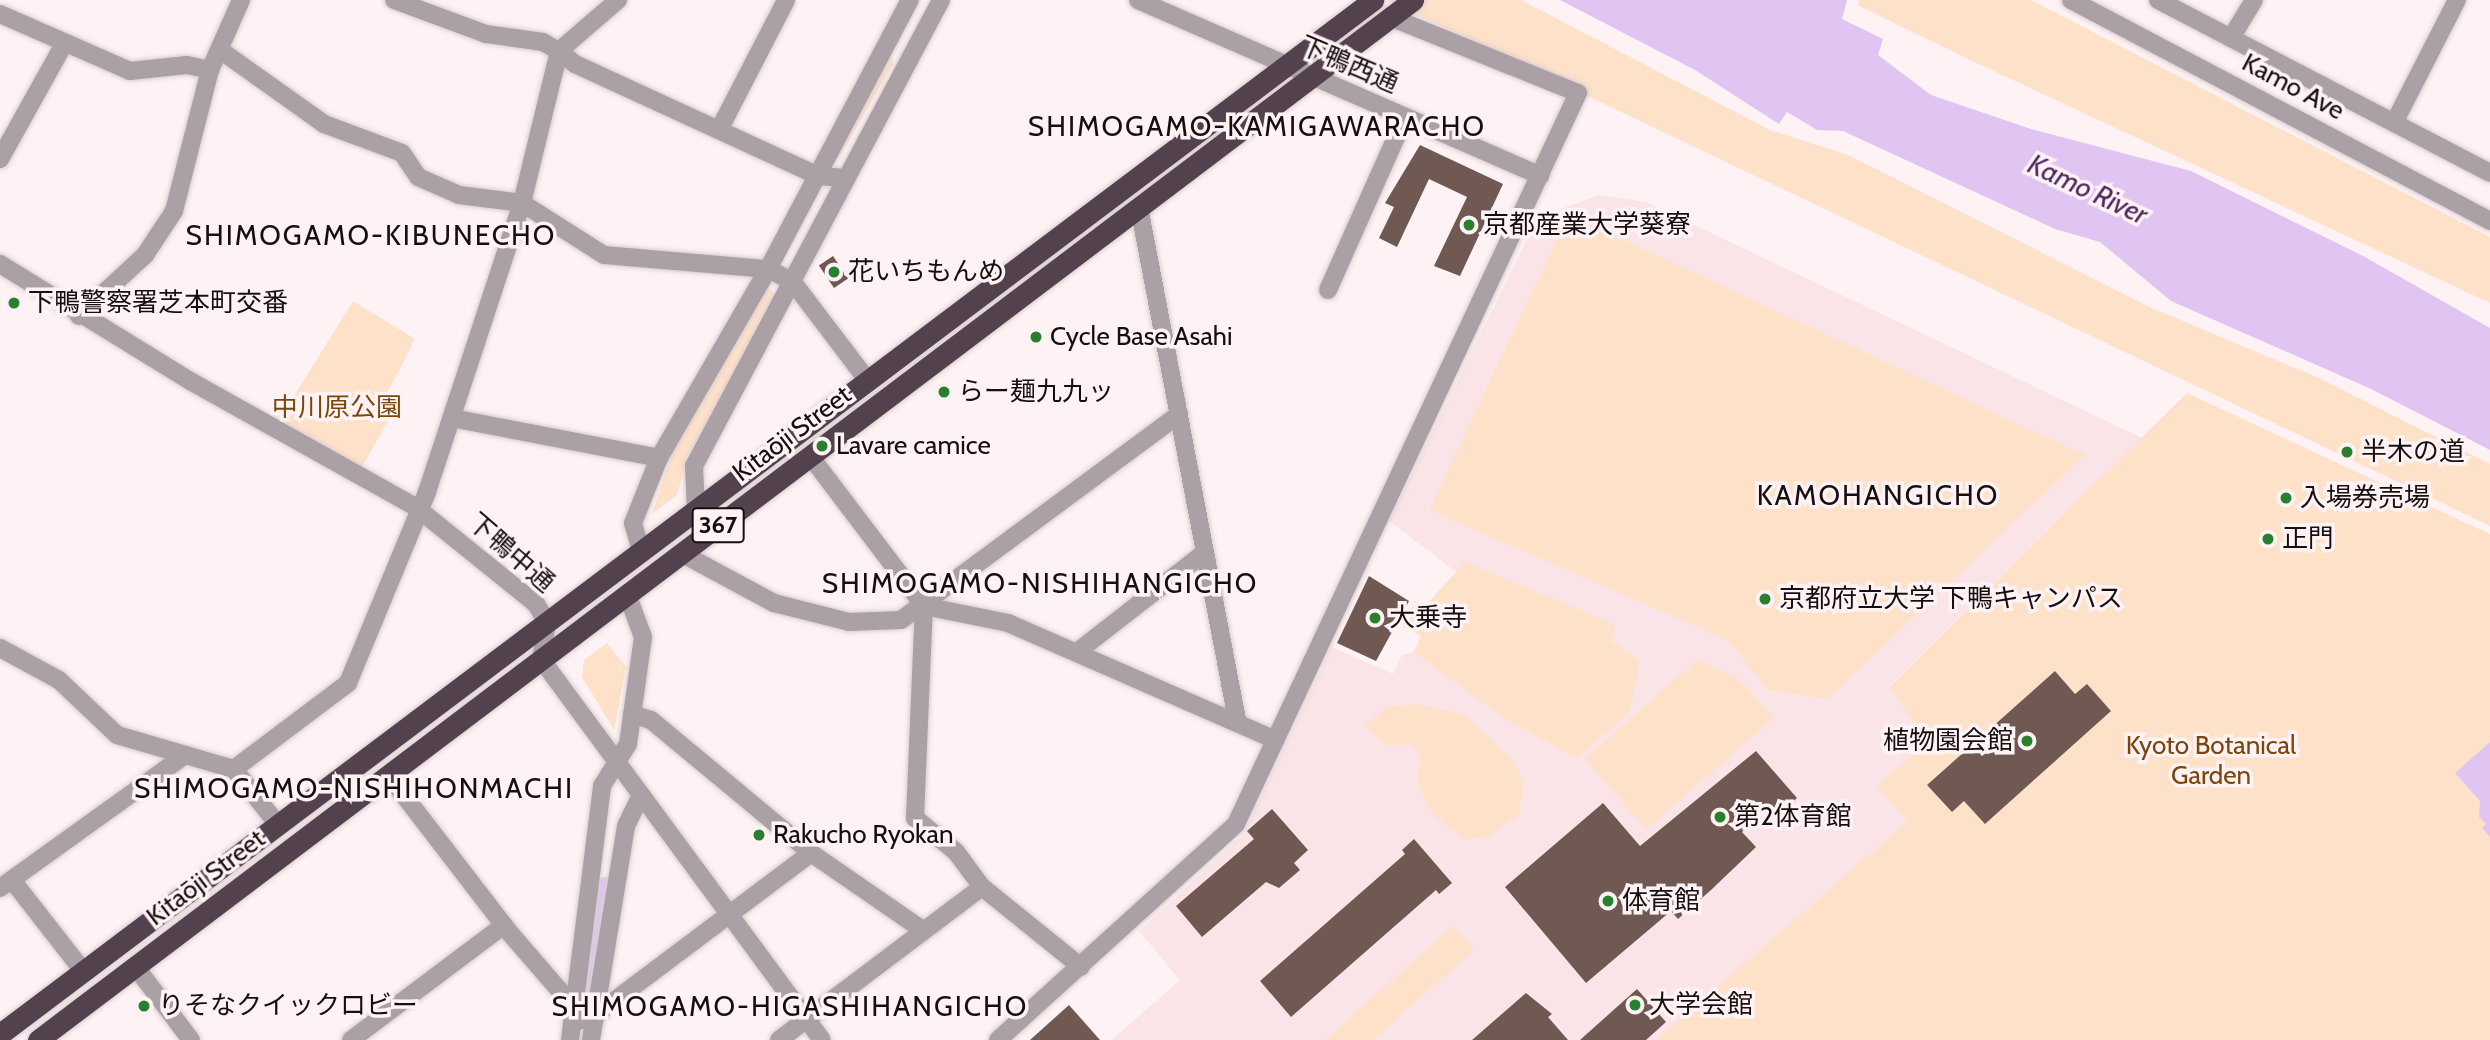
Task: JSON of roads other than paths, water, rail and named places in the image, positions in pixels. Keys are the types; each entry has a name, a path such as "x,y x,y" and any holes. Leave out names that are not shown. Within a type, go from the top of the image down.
{"highway":[{"name":"Kitaōji Street","path":"0,1034 1373,0"},
{"name":"Kitaōji Street","path":"37,1040 1401,9"}],"street":[{"path":"79,316 145,255 174,211 211,70 241,0"},
{"path":"394,0 429,5 486,34 543,42 575,64 818,176 846,178"},
{"path":"234,769 348,683 452,418 522,203 559,51 618,0"},
{"path":"719,130 786,0"},
{"path":"641,551 633,523 659,457 768,269 910,0"},
{"path":"696,510 694,466 941,0"},
{"name":"下鴨西通","path":"1139,0 1286,67 1541,176"},
{"name":"Kamo Ave","path":"2071,0 2490,220"},
{"path":"2158,0 2490,173"},
{"path":"2231,38 2255,0"},
{"path":"2394,123 2457,0"},
{"path":"998,1040 1224,839 1276,740 1578,93 1401,9"},
{"path":"0,13 64,44 130,71 187,65 211,70"},
{"path":"0,159 64,44"},
{"path":"220,50 324,124 402,153 418,177 459,195 522,203 604,255 768,269 792,281 867,381"},
{"path":"1328,290 1405,117"},
{"path":"1139,207 1203,554 1237,720"},
{"name":"下鴨中通","path":"0,264 79,316 417,508 536,604 547,622 541,659"},
{"path":"681,553 774,603 849,622 901,620 924,606 1179,414"},
{"path":"452,418 659,457"},
{"path":"810,456 924,606 915,818 956,852 982,887 1081,967"},
{"path":"1077,652 1203,554"},
{"path":"571,1030 602,786 628,744 643,637 627,594"},
{"path":"924,606 1008,623 1237,720 1276,740"},
{"path":"0,648 59,680 117,736 234,769 278,825"},
{"path":"541,659 639,799 822,1040"},
{"path":"632,714 651,720 811,853 923,932"},
{"path":"83,971 6,884 185,755"},
{"path":"389,776 504,925 571,1030"},
{"path":"592,1040 626,826 639,799"},
{"path":"571,1030 594,1016 811,853"},
{"path":"779,1040 982,887"},
{"path":"351,1040 504,925"},
{"path":"135,966 191,1040"}],"water":[{"name":"Kamo River","path":"1560,0 1847,0 1842,19 1883,39 1878,55 1931,95 2031,129 2191,171 2365,257 2490,328 2490,450 2371,389 2171,301 2100,242 2055,229 1843,131 1817,130 1787,112 1779,124 1695,70"},
{"path":"2490,742 2490,837 2482,828 2486,824 2479,817 2480,801 2455,773"}],"waterway":[{"path":"591,990 605,886"}],"place":[{"name":"京都産業大学葵寮","path":"1469,225"},
{"name":"花いちもんめ","path":"834,272"},
{"name":"下鴨警察署芝本町交番","path":"14,303"},
{"name":"Cycle Base Asahi","path":"1036,337"},
{"name":"らー麺九九ッ","path":"944,392"},
{"name":"Lavare camice","path":"822,446"},
{"name":"半木の道","path":"2347,452"},
{"name":"入場券売場","path":"2286,498"},
{"name":"正門","path":"2268,539"},
{"name":"京都府立大学 下鴨キャンパス","path":"1765,599"},
{"name":"大乗寺","path":"1375,618"},
{"name":"植物園会館","path":"2027,741"},
{"name":"第2体育館","path":"1720,817"},
{"name":"Rakucho Ryokan","path":"759,835"},
{"name":"体育館","path":"1608,901"},
{"name":"大学会館","path":"1635,1005"},
{"name":"りそなクイックロビー","path":"144,1006"}],"district":[{"name":"SHIMOGAMO-KAMIGAWARACHO","path":"1257,126"},
{"name":"SHIMOGAMO-KIBUNECHO","path":"371,235"},
{"name":"KAMOHANGICHO","path":"1878,495"},
{"name":"SHIMOGAMO-NISHIHANGICHO","path":"1040,583"},
{"name":"SHIMOGAMO-NISHIHONMACHI","path":"354,788"},
{"name":"SHIMOGAMO-HIGASHIHANGICHO","path":"790,1006"}],"park label":[{"name":"中川原公園","path":"337,408"},
{"name":"Kyoto Botanical Garden","path":"2211,761"}]}
